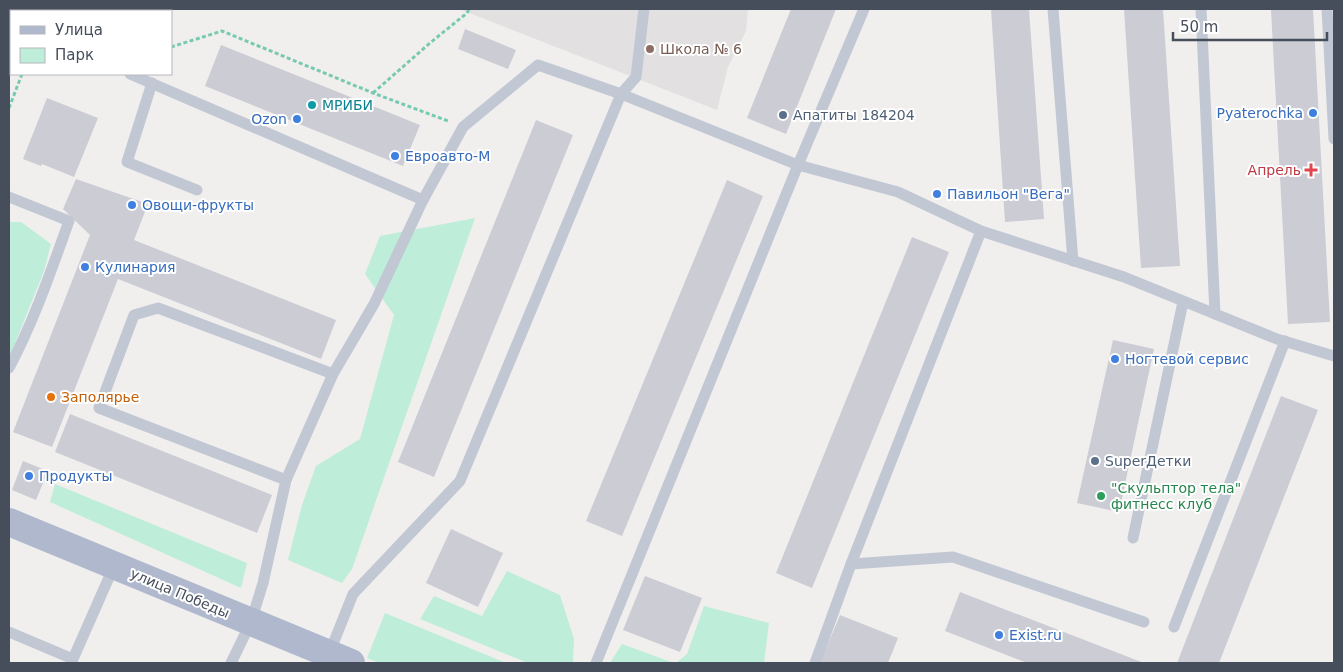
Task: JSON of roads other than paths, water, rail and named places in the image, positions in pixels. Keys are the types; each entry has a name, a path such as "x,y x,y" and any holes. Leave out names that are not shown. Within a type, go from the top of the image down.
{"main road":[{"name":"улица Победы","path":"9,522 252,622 336,660"}],"lane":[{"path":"336,660 353,594 460,481 621,94 636,77 644,9"},
{"path":"596,663 798,165 864,9"},
{"path":"1053,9 1074,261"},
{"path":"1201,9 1215,314"},
{"path":"1327,9 1334,139"},
{"path":"231,663 252,622 267,567 286,480 333,374 374,304 423,200 463,127 538,65 621,94 798,165 898,192 981,231 1124,277 1285,341 1334,356"},
{"path":"132,75 423,200"},
{"path":"152,83 127,162 197,190"},
{"path":"9,197 69,221 37,309 9,368"},
{"path":"815,663 851,564 981,231"},
{"path":"1133,538 1183,302"},
{"path":"286,480 99,408 134,315 158,308 333,374"},
{"path":"1174,627 1285,341"},
{"path":"851,564 953,557 1144,622"},
{"path":"9,632 78,661 114,566"}],"place":[{"name":"Школа № 6","path":"650,49"},
{"name":"МРИБИ","path":"312,105"},
{"name":"Pyaterochka","path":"1313,113"},
{"name":"Апатиты 184204","path":"783,115"},
{"name":"Ozon","path":"297,119"},
{"name":"Евроавто-М","path":"395,156"},
{"name":"Апрель","path":"1311,170"},
{"name":"Павильон \"Вега\"","path":"937,194"},
{"name":"Овощи-фрукты","path":"132,205"},
{"name":"Кулинария","path":"85,267"},
{"name":"Ногтевой сервис","path":"1115,359"},
{"name":"Заполярье","path":"51,397"},
{"name":"SuperДетки","path":"1095,461"},
{"name":"Продукты","path":"29,476"},
{"name":"\"Скульптор тела\" фитнесс клуб","path":"1101,496"},
{"name":"Exist.ru","path":"999,635"}]}
